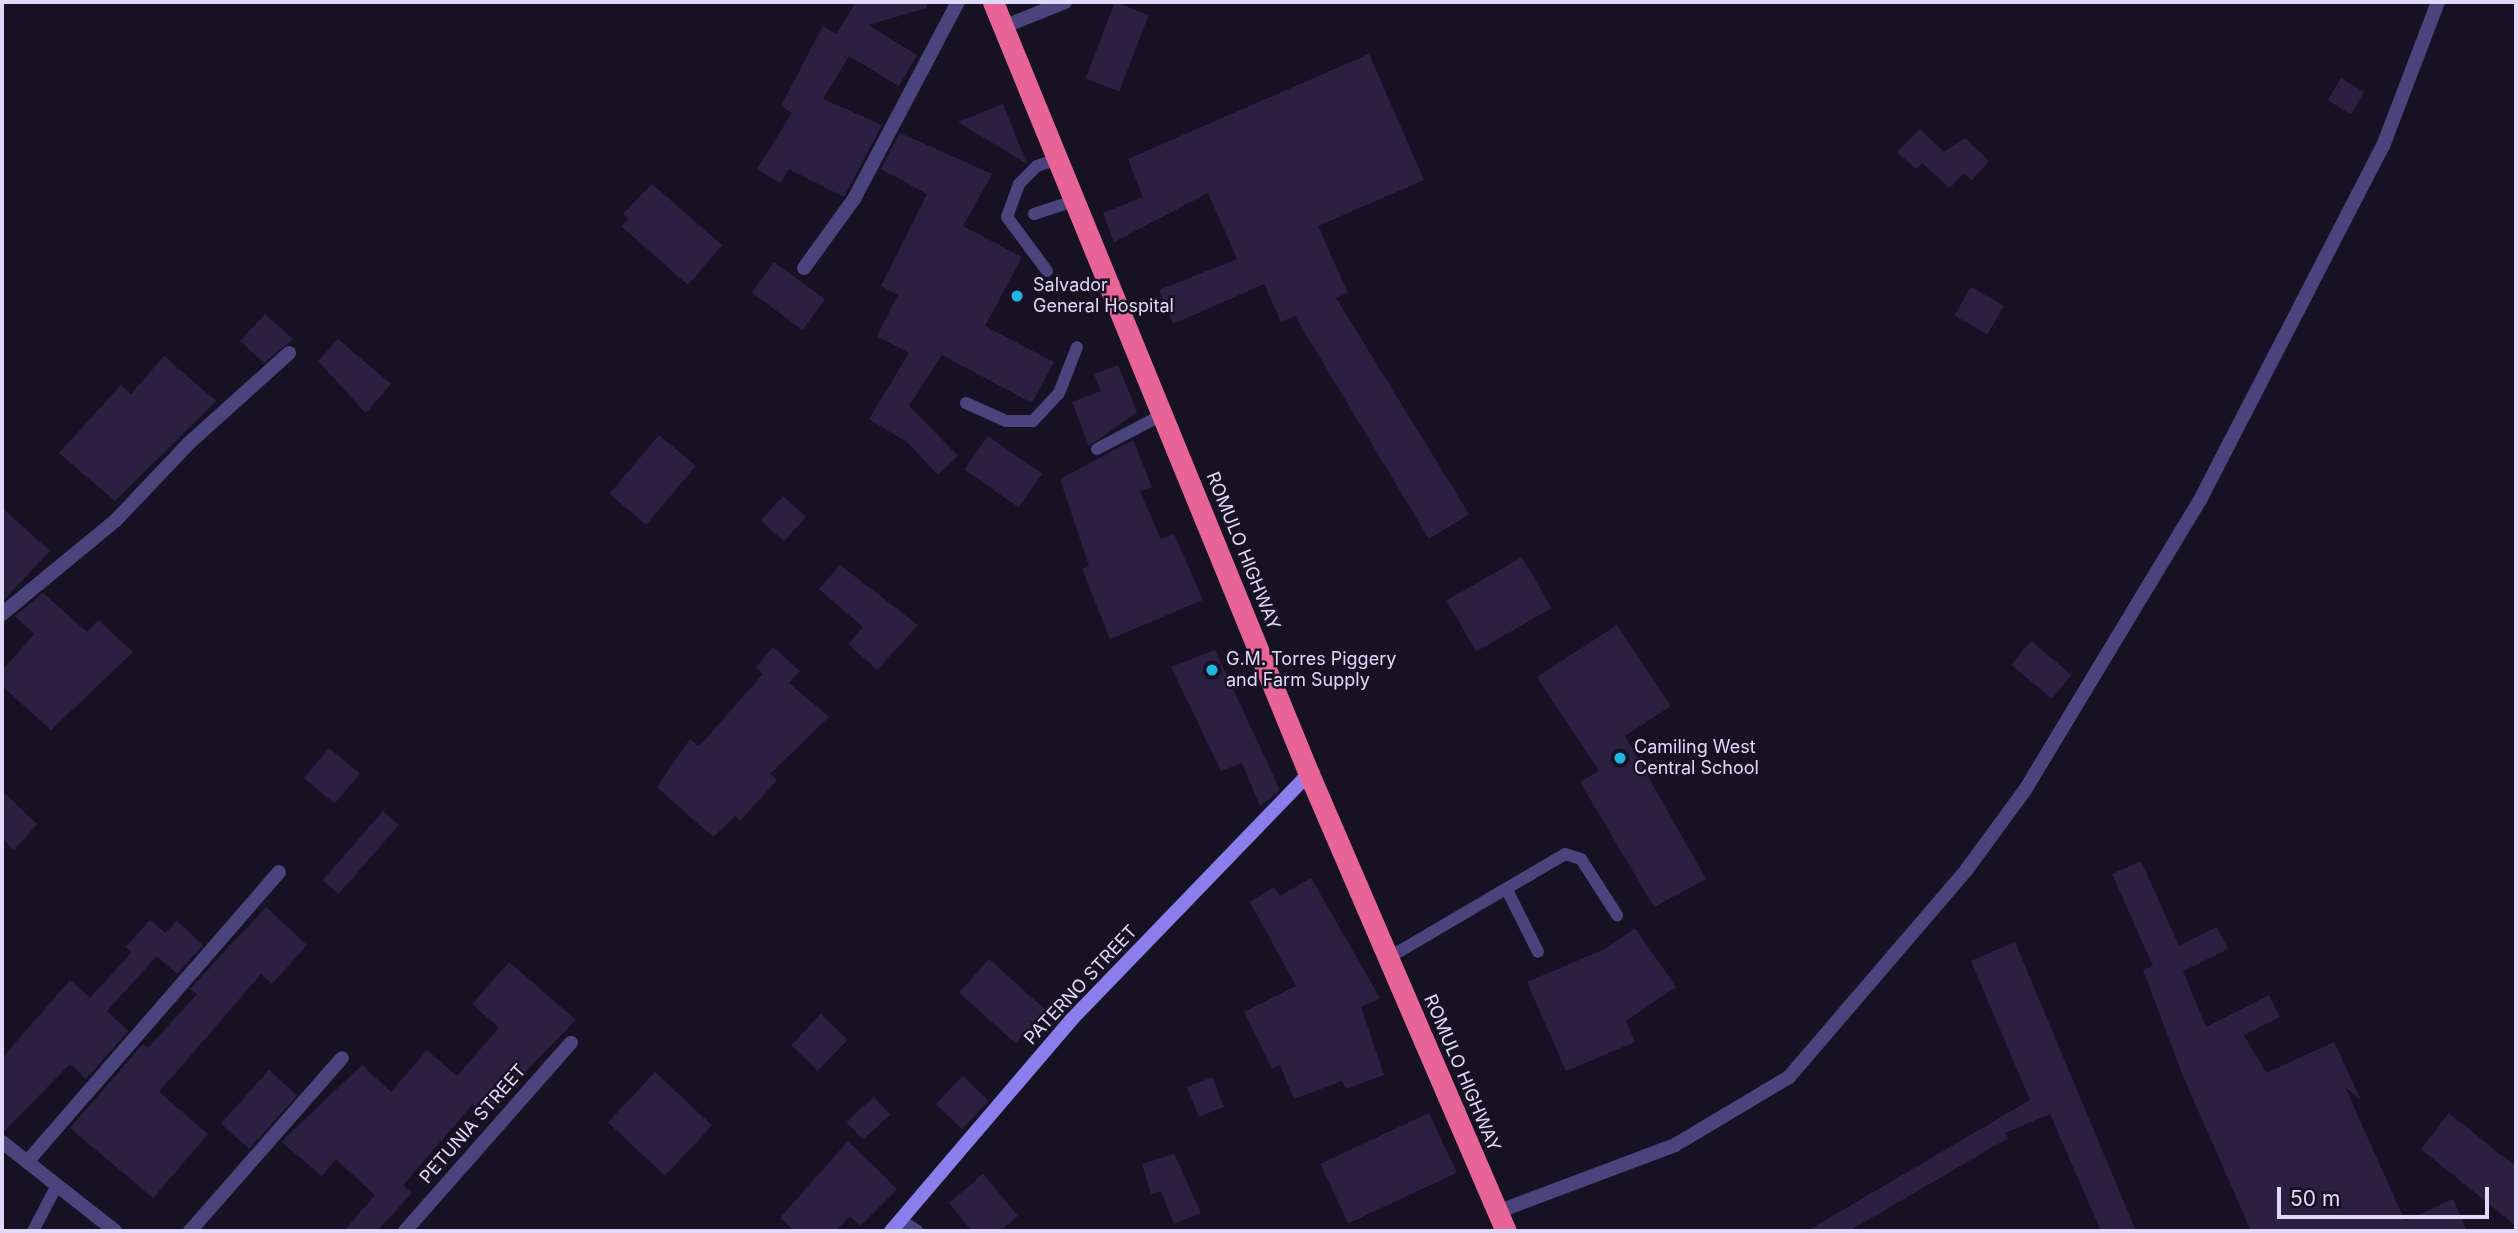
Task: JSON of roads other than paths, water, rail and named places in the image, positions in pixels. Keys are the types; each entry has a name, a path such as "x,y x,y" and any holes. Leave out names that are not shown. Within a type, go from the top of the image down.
{"highway":[{"name":"ROMULO HIGHWAY","path":"993,2 1309,774 1502,1222"}],"street":[{"path":"804,268 854,199 958,2"},
{"path":"1003,27 1065,2"},
{"path":"1502,1222 1675,1145 1789,1077 1967,869 2025,790 2199,502 2383,146 2438,2"},
{"path":"2,614 116,520 188,444 289,353"},
{"name":"PATERNO STREET","path":"896,1226 1072,1019 1309,774"},
{"path":"27,1162 279,872"},
{"name":"PETUNIA STREET","path":"405,1231 571,1043"},
{"path":"190,1231 342,1058"},
{"path":"2,1142 115,1231"},
{"path":"896,1226 916,1231"}],"lane":[{"path":"1047,271 1007,217 1019,184 1037,166 1057,159"},
{"path":"1034,214 1074,201"},
{"path":"966,403 1006,421 1033,421 1059,393 1077,347"},
{"path":"1097,449 1162,415"},
{"path":"1388,958 1576,853 1617,915"},
{"path":"1507,890 1538,952"},
{"path":"33,1231 57,1185"}],"place":[{"name":"Salvador General Hospital","path":"1017,296"},
{"name":"G.M. Torres Piggery and Farm Supply","path":"1212,670"},
{"name":"Camiling West Central School","path":"1620,758"}]}
